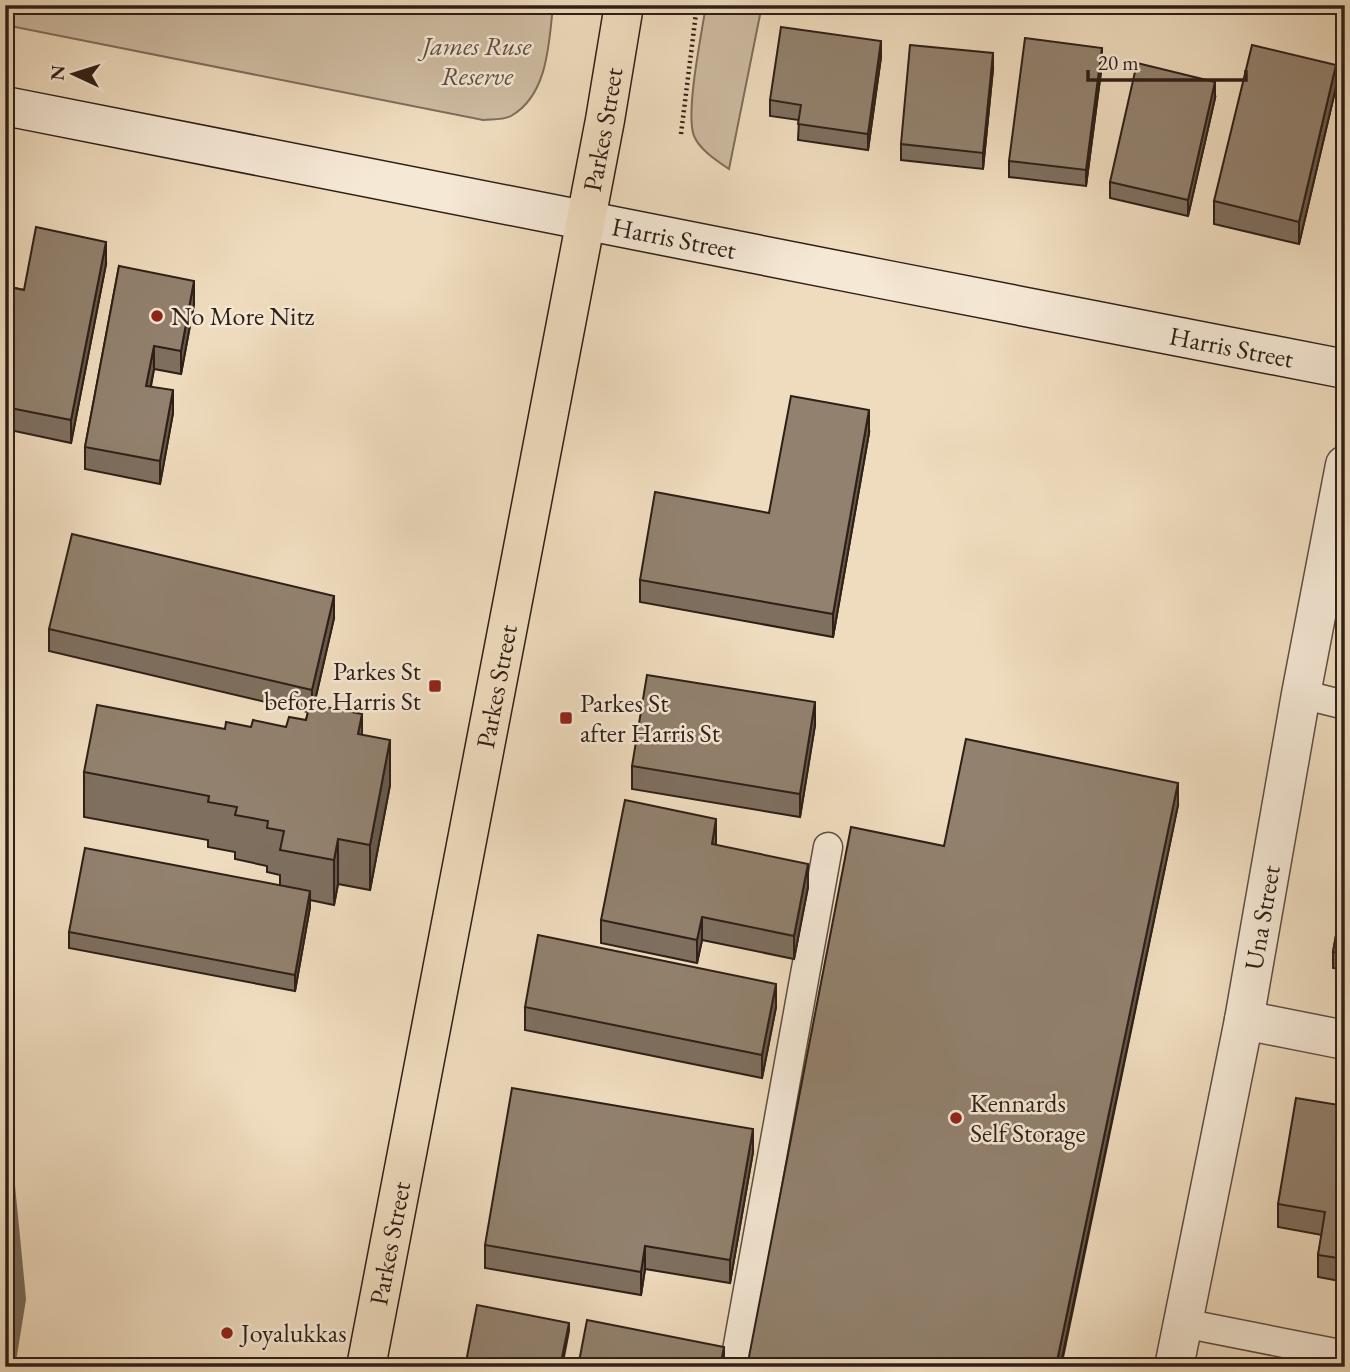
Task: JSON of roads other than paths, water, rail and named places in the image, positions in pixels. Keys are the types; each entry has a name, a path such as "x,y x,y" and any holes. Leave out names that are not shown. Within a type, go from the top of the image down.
{"main road":[{"name":"Parkes Street","path":"366,1367 586,220 624,5"},
{"name":"Harris Street","path":"5,106 586,220 684,242 1345,369"},
{"name":"Una Street","path":"1174,1367 1244,1020 1301,694 1345,465"},
{"path":"1244,1020 1345,1040"}],"lane":[{"path":"1301,694 1345,705"},
{"path":"734,1367 828,847"},
{"path":"1183,1323 1345,1355"}],"waterway":[{"path":"5,1165 18,1299 8,1361"}],"place":[{"name":"No More Nitz","path":"157,316"},
{"name":"Parkes St before Harris St","path":"435,686"},
{"name":"Parkes St after Harris St","path":"566,718"},
{"name":"Kennards Self Storage","path":"956,1118"},
{"name":"Joyalukkas","path":"227,1333"}],"park label":[{"name":"James Ruse Reserve","path":"477,61"}]}
